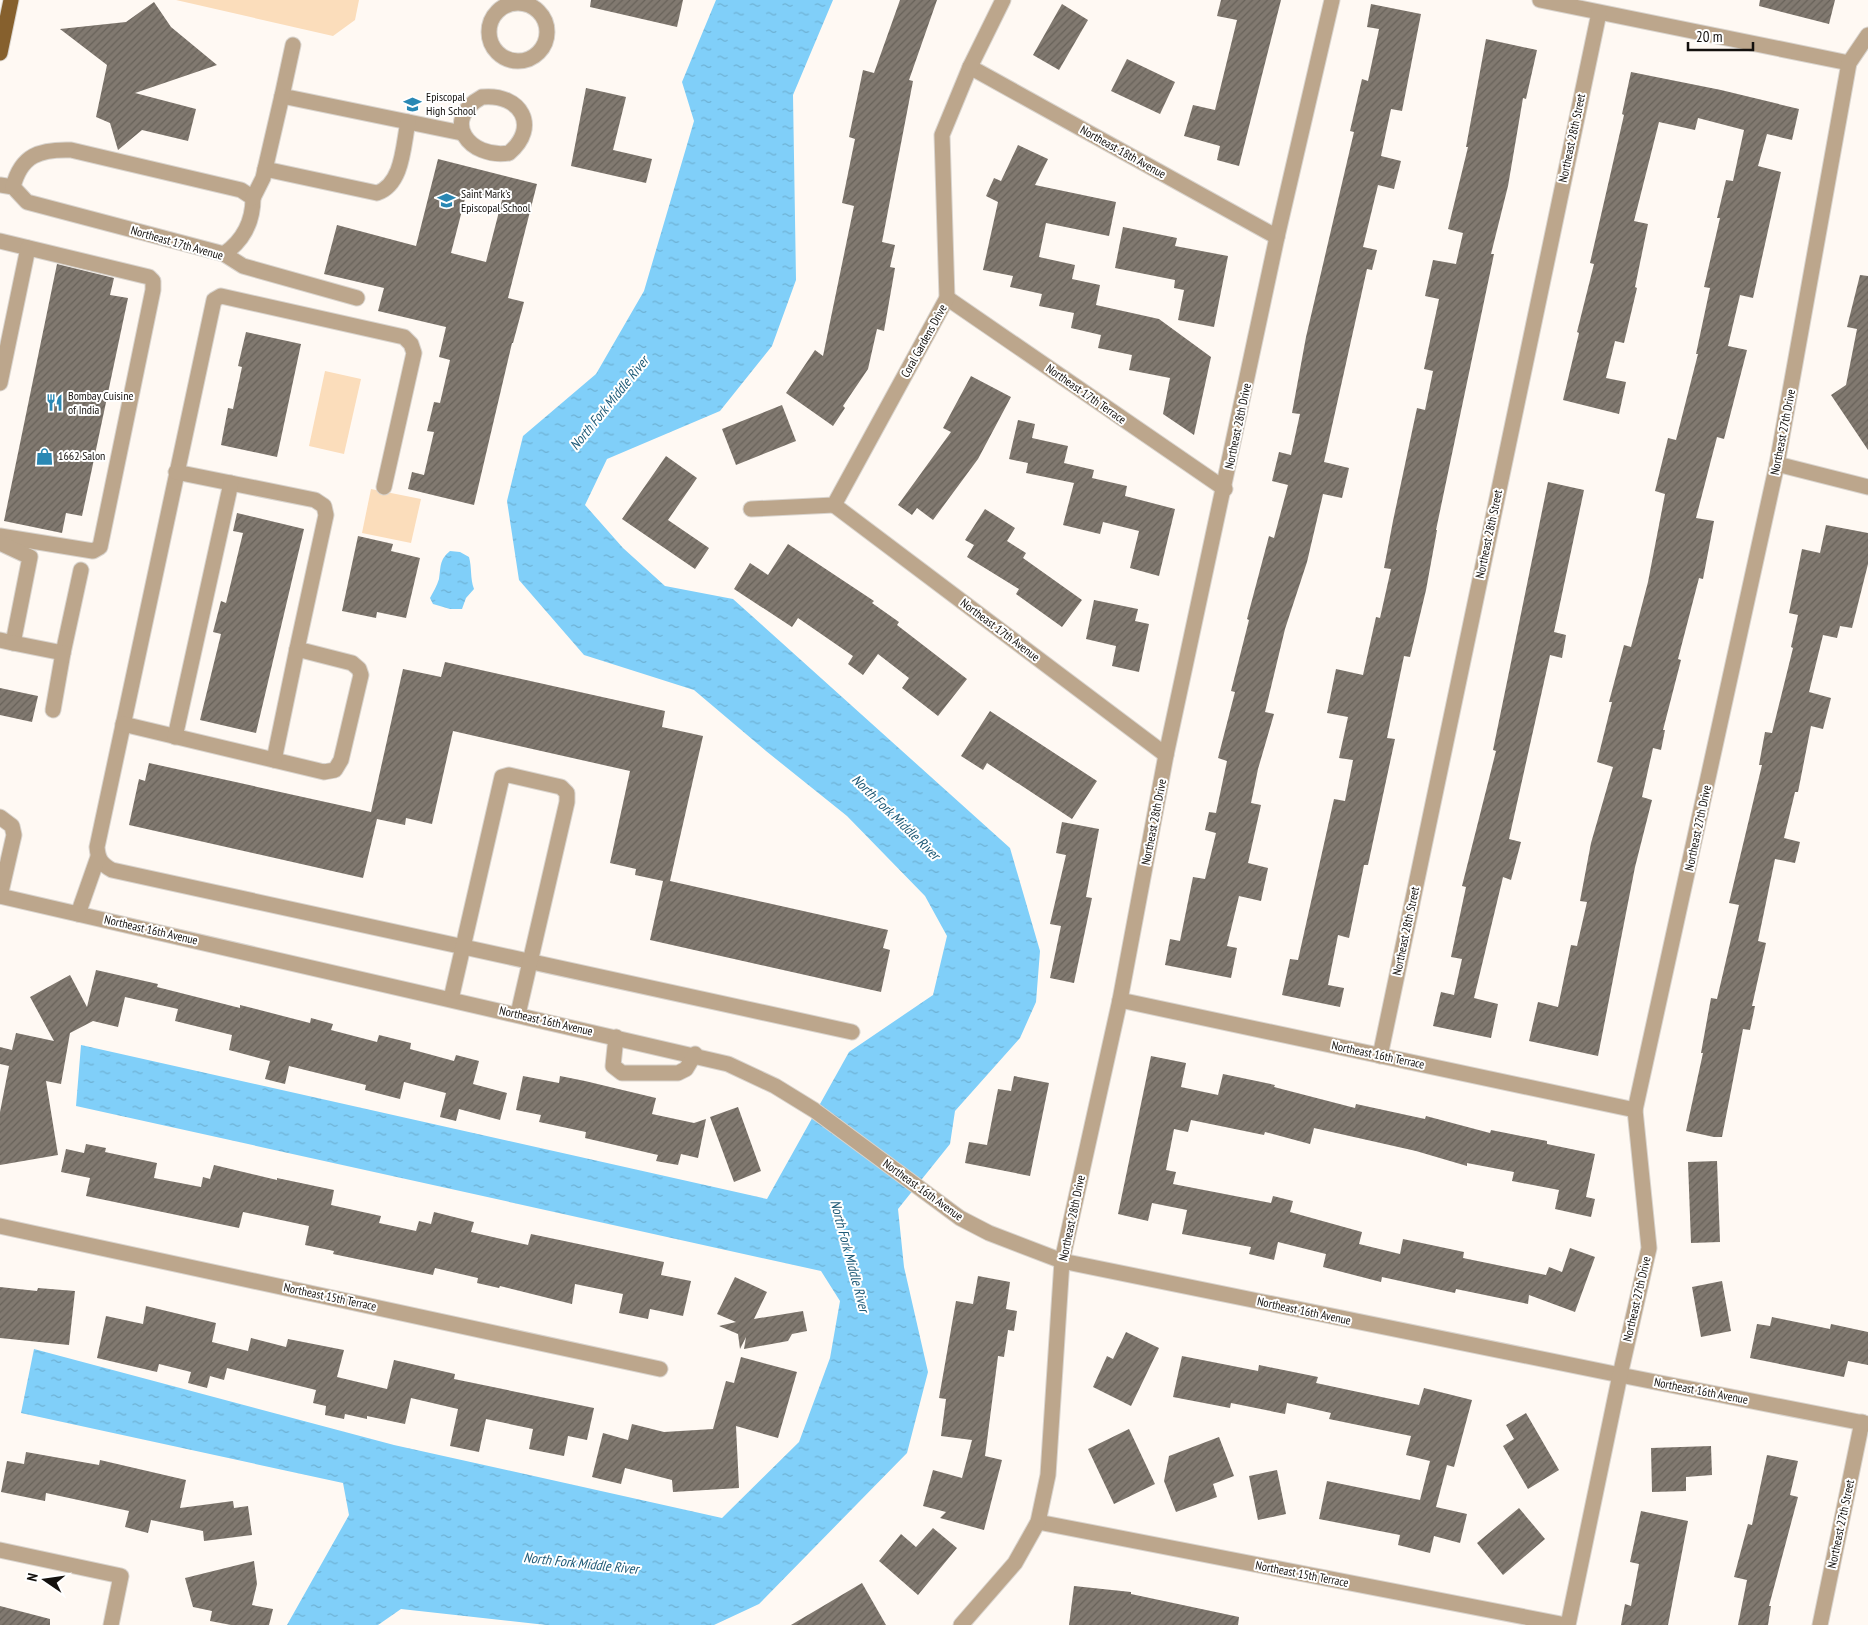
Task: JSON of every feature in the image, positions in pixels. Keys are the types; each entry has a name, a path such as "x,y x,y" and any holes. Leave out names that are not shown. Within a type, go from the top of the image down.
{"main road":[{"path":"0,53 11,0"}],"street":[{"name":"Coral Gardens Drive","path":"834,505 947,298 942,135 970,67 1003,0"},
{"name":"Northeast 28th Drive","path":"961,1625 1015,1563 1038,1522 1048,1475 1062,1261 1120,1000 1166,755 1277,237 1332,0"},
{"path":"1540,0 1849,63"},
{"name":"Northeast 28th Street","path":"1380,1056 1599,13"},
{"name":"Northeast 27th Drive","path":"1566,1625 1649,1248 1635,1110 1778,464 1849,63 1868,35"},
{"path":"224,254 240,240 249,227 253,215 253,198 265,169 293,45"},
{"name":"Northeast 18th Avenue","path":"970,67 1277,237"},
{"path":"282,96 462,133 466,140 481,151 499,154 509,153 521,139 522,114 518,106 510,100 482,97 469,106 465,113 462,133"},
{"path":"265,169 377,193 388,187 398,174 408,122"},
{"path":"6,186 31,157 42,152 63,150 221,184 241,190 253,198"},
{"name":"Northeast 17th Avenue","path":"6,186 27,202 224,254 243,266 357,298"},
{"path":"0,242 149,277 153,281 154,290 100,547 93,551 0,536"},
{"path":"0,383 28,248"},
{"path":"384,487 414,353 411,344 404,337 221,296 214,300 210,309 97,847 98,857 102,864 112,870 852,1032"},
{"name":"Northeast 17th Terrace","path":"947,298 1224,489"},
{"path":"1778,464 1868,486"},
{"path":"176,472 315,500 324,506 326,515 274,760"},
{"path":"175,737 231,483"},
{"path":"751,509 834,505"},
{"name":"Northeast 17th Avenue","path":"834,505 1166,755"},
{"path":"0,543 30,557 6,642 64,653"},
{"path":"53,710 81,570"},
{"path":"123,724 324,772 335,770 341,760 361,675 359,669 352,663 297,649"},
{"path":"451,999 502,777 509,775 561,787 567,793 568,802 518,1014"},
{"path":"0,817 12,826 14,835 0,896"},
{"path":"78,914 98,857"},
{"name":"Northeast 16th Avenue","path":"0,896 695,1054 728,1064 752,1075 814,1110 960,1218 1003,1239 1062,1261 1620,1376 1865,1423"},
{"name":"Northeast 16th Terrace","path":"1120,1000 1635,1110"},
{"path":"616,1037 613,1066 622,1073 678,1073 686,1069 695,1054"},
{"name":"Northeast 15th Terrace","path":"0,1226 660,1369"},
{"name":"Northeast 27th Street","path":"1820,1625 1865,1423"},
{"name":"Northeast 15th Terrace","path":"1038,1522 1566,1625"},
{"path":"0,1550 120,1576 111,1625"}],"shaded area":[{"path":"176,0 359,0 355,20 333,36"},
{"path":"325,371 361,379 344,454 309,446"},
{"path":"371,489 421,499 411,543 362,533"}],"water":[{"name":"North Fork Middle River","path":"716,0 833,0 793,95 796,280 772,346 720,411 607,459 585,505 623,548 665,586 733,599 1010,848 1040,951 1036,1002 1020,1038 955,1111 950,1144 898,1209 904,1267 928,1372 907,1453 759,1604 714,1625 546,1625 401,1609 378,1625 287,1625 349,1515 343,1483 21,1413 34,1349 394,1445 722,1518 799,1442 830,1358 840,1301 821,1271 76,1106 81,1045 767,1199 849,1052 933,995 947,936 925,896 847,816 694,690 584,655 519,580 507,501 523,436 596,374 644,291 694,121 682,82"},
{"path":"450,551 460,552 469,557 470,561 474,589 466,598 462,609 450,609 433,604 430,598 439,579 442,561"}],"building":[{"path":"591,0 683,0 677,27 590,7"},
{"path":"900,0 937,0 909,80 913,81 882,242 895,245 890,267 895,268 884,331 877,329 868,369 843,406 845,408 833,426 786,393 815,350 823,356 854,206 842,203 855,139 849,137 863,70 874,73"},
{"path":"1221,0 1281,0 1239,166 1217,160 1220,146 1184,136 1193,105 1215,110 1237,20 1217,16"},
{"path":"1760,0 1835,0 1829,24 1759,6"},
{"path":"154,2 171,27 217,65 135,93 196,109 188,141 142,130 118,150 110,123 96,117 107,65 60,29 126,22"},
{"path":"1062,4 1088,20 1059,70 1033,55"},
{"path":"1371,4 1421,14 1402,111 1391,109 1381,156 1401,161 1394,189 1378,185 1363,247 1377,250 1372,270 1367,269 1324,462 1349,468 1342,498 1323,494 1307,562 1285,629 1265,712 1274,714 1258,769 1251,803 1261,805 1248,863 1268,868 1261,901 1239,896 1227,946 1237,948 1231,978 1165,965 1170,939 1180,941 1193,877 1205,879 1216,833 1205,830 1209,812 1216,813 1227,761 1218,758 1235,692 1231,691 1249,620 1247,619 1269,536 1274,538 1288,485 1272,481 1279,452 1291,455 1300,414 1292,413 1306,337 1354,132 1350,131 1362,79 1368,81 1379,29 1367,27"},
{"path":"1486,39 1537,50 1526,99 1523,98 1508,186 1491,254 1494,254 1436,530 1426,590 1410,657 1404,656 1387,738 1395,739 1368,865 1364,865 1349,938 1338,935 1328,985 1344,988 1340,1007 1282,995 1290,959 1298,960 1334,799 1345,801 1353,760 1339,758 1348,717 1327,713 1336,669 1363,675 1376,617 1380,618 1391,569 1384,568 1417,408 1425,410 1433,371 1424,369 1439,299 1425,296 1433,260 1456,264 1463,233 1448,229 1468,147 1466,147"},
{"path":"1127,59 1175,82 1160,114 1111,91"},
{"path":"1631,72 1721,90 1799,109 1792,140 1767,134 1758,166 1781,172 1753,298 1740,295 1728,346 1747,350 1724,439 1717,437 1696,518 1714,521 1703,579 1699,578 1678,659 1681,660 1663,730 1665,730 1661,750 1653,748 1642,797 1652,800 1635,867 1598,1056 1529,1041 1538,1002 1558,1007 1571,945 1577,946 1587,902 1580,901 1591,843 1613,767 1597,762 1612,702 1609,702 1624,645 1631,647 1648,582 1665,494 1655,491 1668,438 1676,440 1698,354 1696,354 1710,288 1704,287 1720,218 1717,218 1726,180 1733,181 1744,130 1698,118 1695,130 1659,122 1634,221 1648,224 1635,287 1637,288 1624,343 1615,341 1606,378 1626,382 1619,414 1563,400 1594,264 1590,263 1624,115 1622,114"},
{"path":"586,88 626,97 613,150 652,159 646,183 571,166"},
{"path":"1018,145 1048,159 1035,185 1116,202 1109,236 1046,223 1039,257 1075,265 1072,279 1100,285 1096,305 1159,319 1211,357 1194,435 1163,414 1170,378 1129,370 1132,355 1098,348 1101,335 1071,328 1074,313 1039,306 1042,294 1010,287 1013,276 983,270 998,202 986,196 994,178 1001,181"},
{"path":"438,159 537,184 508,298 524,302 512,343 474,505 408,489 412,472 424,475 434,432 427,431 434,402 440,403 450,360 439,357 446,327 378,311 384,288 324,274 337,225 416,246","holes":["467,191 502,200 486,262 451,253"]},
{"path":"1123,227 1177,238 1175,246 1228,256 1214,327 1178,320 1184,290 1174,288 1175,280 1115,268"},
{"path":"57,264 114,278 110,295 128,298 82,516 66,513 62,533 4,521"},
{"path":"1860,275 1868,276 1868,450 1831,395 1846,385 1857,329 1847,327"},
{"path":"246,332 301,344 277,457 221,445 228,408 233,409 242,367 238,366"},
{"path":"971,376 1011,397 978,459 933,520 917,508 912,515 898,505 951,432 943,428"},
{"path":"782,405 796,441 736,465 722,429"},
{"path":"1018,420 1035,424 1032,438 1068,446 1064,463 1094,470 1092,478 1127,486 1125,496 1175,509 1159,576 1130,568 1139,531 1103,522 1100,534 1063,525 1074,483 1026,473 1028,463 1009,459"},
{"path":"666,456 697,478 668,520 709,548 695,569 622,519"},
{"path":"1548,482 1584,490 1554,632 1566,635 1562,658 1550,655 1509,839 1521,842 1511,880 1503,877 1474,998 1498,1004 1491,1038 1433,1026 1441,992 1454,995 1462,959 1451,957 1466,887 1462,886 1496,751 1493,750"},
{"path":"985,509 1015,528 1007,541 1026,553 1023,558 1082,600 1062,627 1016,594 1019,589 967,557 974,545 965,540"},
{"path":"237,513 304,529 256,733 200,720 221,634 213,632 221,601 226,603 243,533 233,531"},
{"path":"1826,525 1868,533 1868,564 1852,628 1840,626 1837,638 1823,635 1809,692 1831,698 1823,729 1811,726 1798,792 1795,792 1784,838 1800,842 1795,863 1775,859 1758,941 1766,943 1752,1006 1755,1006 1750,1030 1743,1029 1722,1137 1714,1137 1686,1131 1703,1053 1701,1053 1711,998 1717,999 1739,905 1729,903 1762,765 1759,765 1765,732 1772,733 1793,648 1791,647 1798,615 1789,613 1802,549 1820,553"},
{"path":"358,536 393,544 391,551 420,558 406,618 377,612 376,618 342,611"},
{"path":"788,544 874,601 872,603 899,622 897,625 967,679 938,716 902,688 909,678 878,654 863,675 848,664 853,656 798,618 792,627 734,589 750,563 768,575"},
{"path":"1094,600 1138,609 1135,621 1149,624 1139,672 1112,666 1116,646 1086,639"},
{"path":"445,662 665,711 662,727 703,736 670,881 888,930 883,948 890,950 881,992 650,940 663,881 635,875 636,869 610,863 630,771 453,731 432,824 406,818 405,825 377,819 363,878 129,825 139,779 145,781 149,763 371,812 403,669 441,677"},
{"path":"0,688 38,696 32,722 0,715"},
{"path":"990,711 1097,781 1072,819 987,763 983,770 961,756"},
{"path":"1062,822 1099,829 1086,897 1092,898 1074,983 1050,978 1061,926 1050,924 1066,855 1056,853"},
{"path":"96,970 158,984 157,987 240,1008 240,1005 310,1023 311,1018 333,1024 331,1030 377,1042 379,1035 411,1043 410,1049 454,1061 456,1055 479,1061 473,1084 507,1093 500,1120 459,1109 456,1121 440,1117 446,1093 404,1082 400,1099 365,1090 366,1085 289,1066 285,1084 265,1079 270,1061 229,1050 232,1035 175,1021 178,1009 125,997 118,1027 93,1021 70,1033 61,1084 46,1081 58,1155 0,1165 0,1112 9,1066 0,1064 0,1047 12,1050 16,1033 54,1041 30,997 70,975 87,1007"},
{"path":"1151,1056 1186,1063 1181,1087 1218,1095 1223,1074 1275,1085 1274,1087 1355,1108 1356,1104 1425,1119 1426,1116 1490,1133 1491,1130 1547,1141 1547,1144 1595,1154 1586,1197 1595,1199 1591,1217 1555,1209 1559,1190 1512,1181 1514,1172 1467,1163 1467,1166 1416,1151 1314,1128 1310,1144 1265,1132 1264,1135 1191,1120 1188,1132 1174,1129 1166,1170 1176,1172 1173,1184 1271,1203 1273,1196 1293,1201 1290,1212 1362,1232 1359,1244 1400,1254 1403,1239 1464,1252 1463,1258 1546,1275 1549,1267 1562,1272 1570,1248 1595,1257 1575,1312 1529,1295 1528,1304 1456,1289 1455,1293 1382,1277 1381,1282 1323,1267 1326,1254 1278,1242 1274,1260 1249,1254 1251,1247 1182,1234 1187,1210 1152,1203 1148,1221 1118,1214"},
{"path":"523,1076 559,1083 560,1076 585,1081 656,1098 652,1114 694,1123 706,1119 698,1158 681,1154 678,1165 656,1161 658,1155 585,1138 586,1132 539,1122 541,1115 516,1110"},
{"path":"1014,1076 1049,1083 1030,1176 965,1163 969,1142 987,1145 998,1089 1011,1091"},
{"path":"738,1107 761,1171 734,1182 710,1117"},
{"path":"86,1144 106,1148 105,1152 157,1163 154,1178 201,1187 203,1177 210,1179 214,1165 277,1180 277,1178 334,1190 331,1205 381,1216 379,1223 416,1231 419,1221 431,1224 434,1212 474,1222 471,1232 528,1245 531,1234 664,1262 661,1275 691,1281 683,1316 650,1309 648,1319 619,1313 623,1294 575,1284 572,1304 500,1286 499,1288 477,1283 478,1278 435,1268 433,1275 333,1254 334,1251 305,1245 309,1226 243,1212 239,1228 86,1196 90,1178 61,1172 66,1149 84,1153"},
{"path":"1717,1161 1720,1242 1691,1243 1688,1162"},
{"path":"978,1276 1010,1282 1006,1309 1017,1311 1014,1331 1008,1330 1004,1357 998,1356 985,1456 1002,1460 984,1530 940,1518 946,1512 923,1506 933,1470 962,1478 972,1440 941,1436 946,1399 939,1398 956,1301 973,1304"},
{"path":"735,1277 767,1292 754,1319 803,1311 807,1331 792,1334 788,1341 744,1349 746,1337 740,1349 738,1334 719,1326 736,1322 717,1314"},
{"path":"1722,1281 1731,1331 1701,1337 1692,1287"},
{"path":"0,1287 37,1291 38,1288 75,1291 69,1345 0,1338"},
{"path":"146,1306 216,1323 212,1342 248,1351 251,1338 286,1347 288,1339 344,1350 337,1377 387,1389 394,1360 455,1374 454,1379 594,1408 587,1440 568,1436 564,1456 529,1449 533,1429 486,1419 479,1452 450,1446 458,1409 411,1398 405,1424 367,1416 367,1419 345,1414 344,1419 325,1415 326,1406 313,1403 316,1390 227,1368 224,1380 210,1376 207,1388 188,1383 191,1372 159,1364 157,1372 97,1358 106,1316 143,1324"},
{"path":"1772,1317 1830,1329 1831,1324 1868,1332 1868,1365 1848,1361 1844,1377 1750,1358 1757,1324 1770,1326"},
{"path":"1126,1332 1159,1348 1131,1406 1093,1387 1107,1356 1113,1359"},
{"path":"1182,1356 1258,1371 1259,1365 1318,1377 1316,1383 1419,1405 1424,1388 1472,1400 1454,1467 1447,1465 1436,1507 1467,1514 1460,1543 1434,1536 1430,1553 1398,1545 1400,1535 1319,1519 1327,1481 1420,1500 1430,1461 1406,1455 1411,1436 1329,1419 1331,1413 1287,1403 1285,1414 1231,1403 1230,1408 1173,1397"},
{"path":"741,1357 797,1372 778,1438 736,1426 739,1488 673,1492 672,1480 625,1468 621,1484 592,1477 603,1433 628,1440 632,1424 664,1432 713,1429 726,1381 734,1383"},
{"path":"1526,1413 1559,1470 1528,1489 1503,1446 1514,1439 1506,1425"},
{"path":"1129,1429 1155,1484 1114,1504 1088,1449"},
{"path":"1219,1437 1234,1476 1213,1484 1217,1497 1176,1512 1164,1481 1169,1456"},
{"path":"1711,1446 1712,1475 1686,1477 1686,1491 1652,1492 1651,1448"},
{"path":"26,1452 99,1465 100,1460 186,1480 180,1508 233,1501 234,1508 248,1506 252,1535 204,1541 203,1531 151,1520 148,1533 125,1527 129,1511 46,1493 45,1501 1,1492 7,1461 24,1464"},
{"path":"1767,1455 1798,1461 1790,1495 1798,1497 1769,1606 1771,1606 1768,1625 1738,1625 1747,1580 1734,1577 1748,1524 1752,1525"},
{"path":"1277,1470 1286,1514 1258,1520 1249,1476"},
{"path":"1519,1508 1545,1539 1503,1575 1477,1543"},
{"path":"1641,1511 1688,1521 1668,1625 1621,1625 1625,1604 1631,1606 1639,1564 1630,1562"},
{"path":"933,1528 957,1548 918,1595 879,1561 901,1534 916,1547"},
{"path":"254,1561 257,1584 252,1605 273,1609 269,1625 231,1625 210,1621 212,1611 193,1607 185,1578"},
{"path":"862,1583 886,1625 791,1625"},
{"path":"1074,1586 1131,1592 1131,1594 1239,1617 1238,1625 1069,1625"},
{"path":"0,1606 50,1619 50,1625 0,1625"}],"place":[{"name":"Episcopal High School","path":"412,104"},
{"name":"Saint Mark's Episcopal School","path":"447,201"},
{"name":"Bombay Cuisine of India","path":"54,403"},
{"name":"1662 Salon","path":"44,456"}]}
